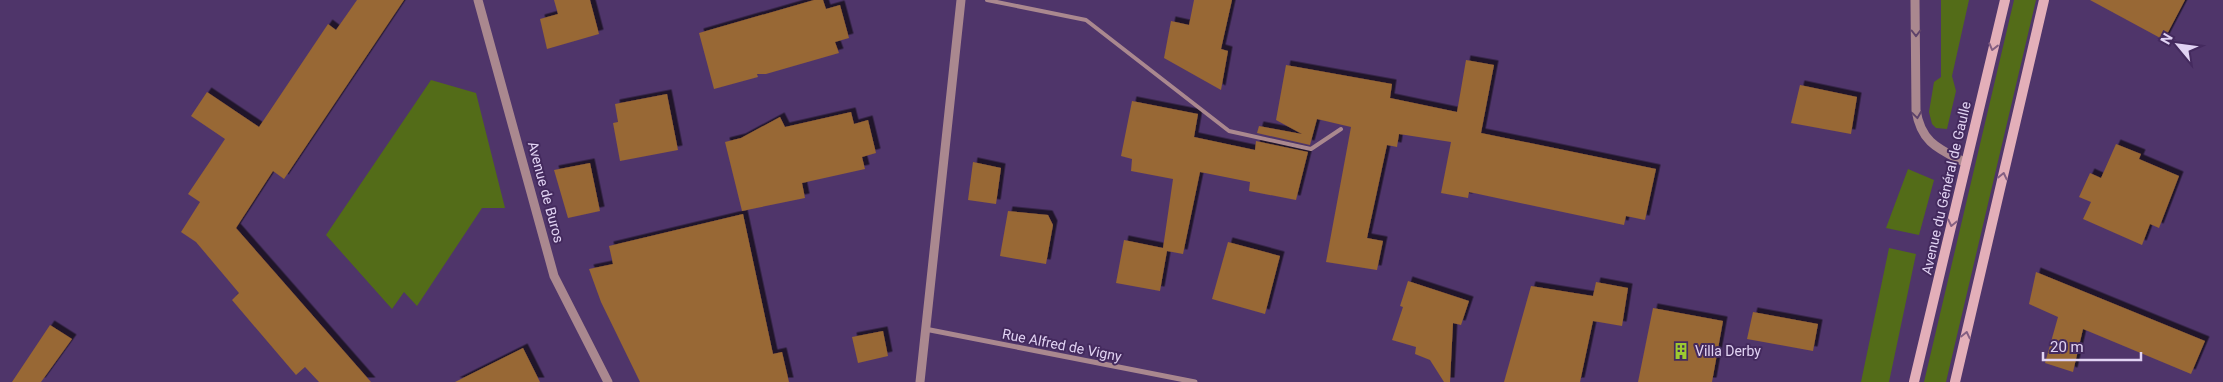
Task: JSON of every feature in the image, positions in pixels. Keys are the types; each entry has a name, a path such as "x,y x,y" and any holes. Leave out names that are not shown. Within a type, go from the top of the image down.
{"main road":[{"name":"Avenue du Général de Gaulle","path":"1914,382 2005,0"},
{"path":"1955,382 2044,0"}],"street":[{"name":"Avenue de Buros","path":"478,0 554,276 608,382"},
{"path":"920,382 961,0"},
{"path":"1915,0 1916,110 1919,127 1927,140 1966,163"},
{"name":"Rue Alfred de Vigny","path":"925,329 1195,382"}],"lane":[{"path":"987,0 1086,20 1229,131 1311,149 1341,129"}],"green space":[{"path":"1941,0 1969,0 1952,76 1956,91 1947,129 1936,128 1932,124 1929,112 1934,82 1941,77"},
{"path":"2014,0 2036,0 1946,382 1924,382"},
{"path":"431,80 476,93 505,208 482,208 417,306 404,292 392,309 326,235"},
{"path":"1908,169 1934,180 1919,235 1886,228"},
{"path":"1889,248 1916,254 1889,382 1861,382"}],"building":[{"path":"357,0 404,0 284,179 273,171 236,228 371,382 319,382 305,367 296,375 232,300 239,293 196,242 181,232 200,202 188,194 225,139 191,116 207,92 259,127 328,24 336,30"},
{"path":"554,0 590,0 599,34 547,49 540,19 558,14"},
{"path":"814,0 823,0 826,9 840,5 849,38 835,42 839,53 766,74 757,74 758,77 714,89 699,33"},
{"path":"1194,0 1232,0 1221,49 1228,51 1221,90 1164,58 1171,21 1189,25"},
{"path":"2090,0 2185,0 2164,40"},
{"path":"1466,60 1494,65 1481,133 1656,169 1645,220 1626,216 1624,225 1469,192 1468,198 1441,193 1451,142 1399,134 1397,147 1387,145 1367,238 1383,241 1377,270 1326,262 1351,127 1317,119 1310,145 1257,133 1259,126 1302,134 1276,120 1286,65 1392,84 1390,98 1457,112"},
{"path":"1800,85 1857,97 1851,134 1791,123"},
{"path":"667,94 678,150 620,161 613,123 618,122 615,104"},
{"path":"1132,101 1198,114 1194,137 1255,150 1256,141 1308,152 1296,200 1249,191 1250,182 1200,172 1183,254 1167,251 1160,291 1116,283 1124,240 1163,248 1173,179 1131,171 1132,159 1121,156"},
{"path":"851,112 854,124 868,120 876,153 862,157 865,169 802,183 805,198 742,211 725,142 741,138 780,117 785,127"},
{"path":"2116,144 2141,154 2139,159 2179,176 2159,228 2150,224 2142,245 2083,219 2091,202 2079,197 2090,173 2101,178"},
{"path":"973,162 1001,168 996,204 968,200"},
{"path":"590,163 600,211 568,218 554,170"},
{"path":"1008,211 1048,215 1053,225 1046,264 1000,256"},
{"path":"743,214 773,354 782,352 789,382 640,382 601,302 589,269 613,264 609,246"},
{"path":"1228,242 1280,256 1265,314 1212,299"},
{"path":"2036,272 2205,341 2191,374 2083,329 2073,372 2045,363 2058,317 2029,304"},
{"path":"1408,281 1469,301 1461,325 1453,323 1450,382 1444,382 1430,360 1415,354 1416,347 1392,340 1403,307 1400,306"},
{"path":"1596,282 1628,288 1622,326 1593,321 1580,382 1504,382 1531,286 1593,296"},
{"name":"Villa Derby","path":"1653,308 1723,321 1712,382 1638,382"},
{"path":"1753,312 1818,324 1813,351 1747,339"},
{"path":"50,325 72,339 41,382 12,382"},
{"path":"883,331 888,356 858,363 852,337"},
{"path":"523,348 540,382 455,382"}],"place":[{"name":"Villa Derby","path":"1681,351"}]}
